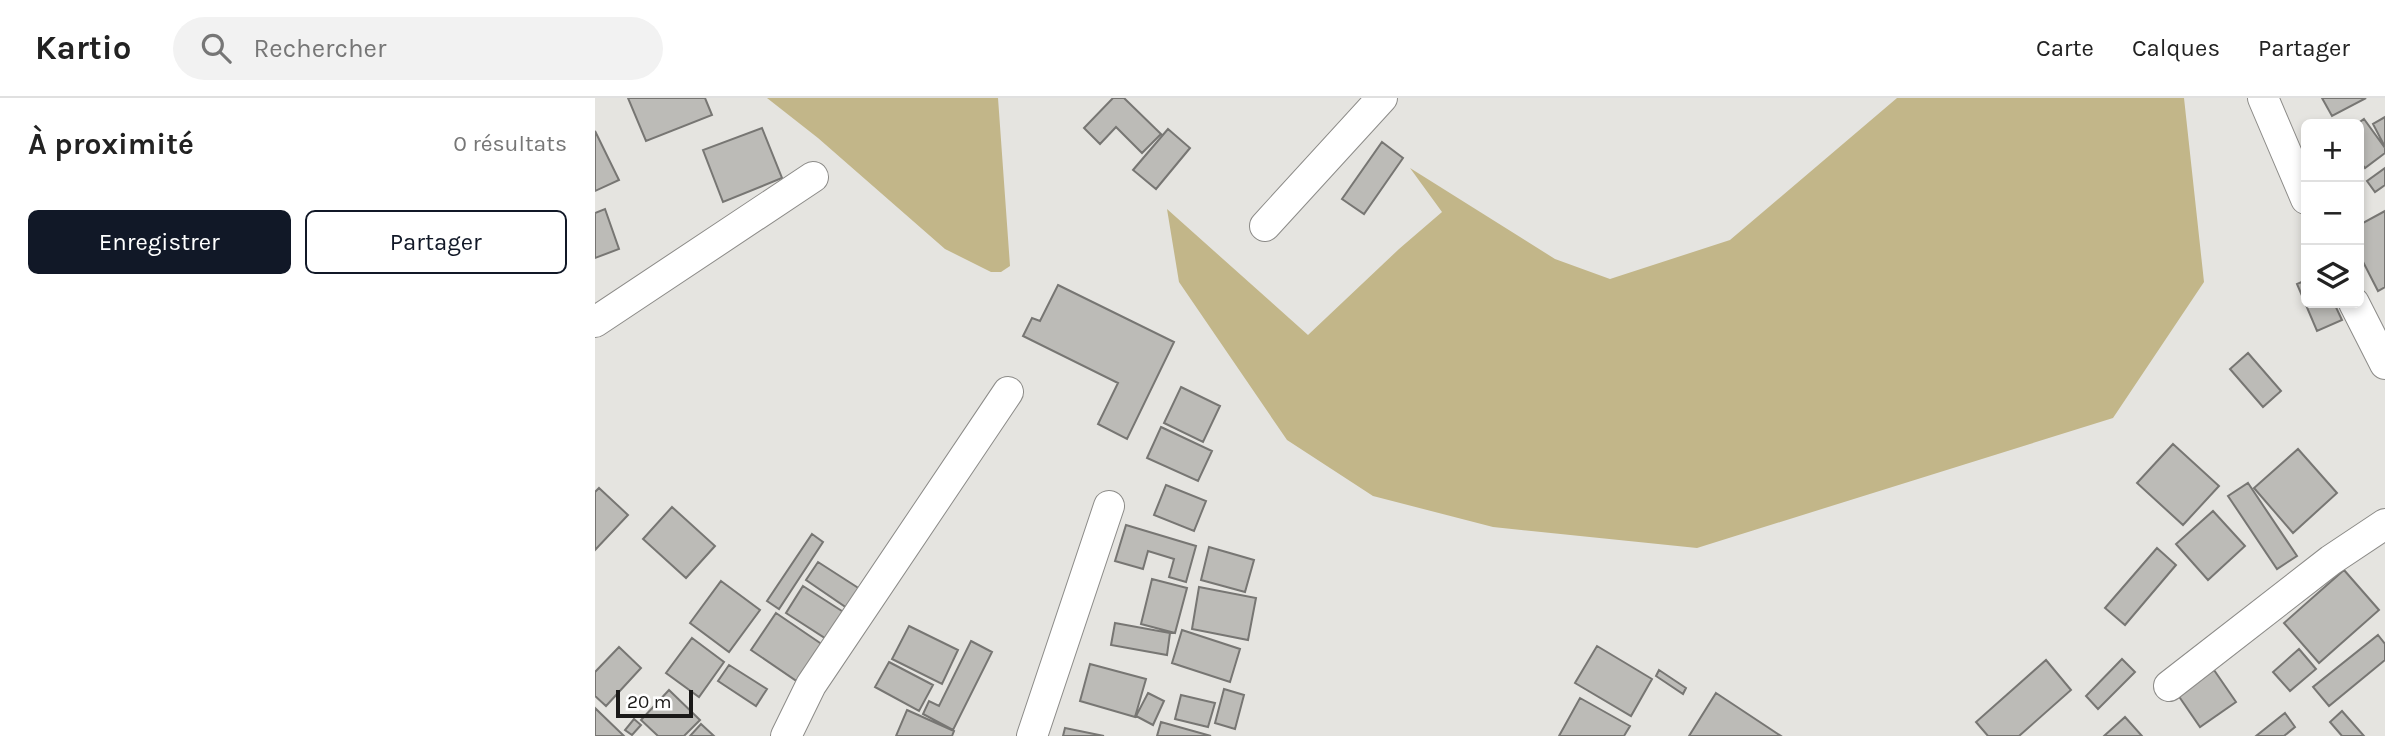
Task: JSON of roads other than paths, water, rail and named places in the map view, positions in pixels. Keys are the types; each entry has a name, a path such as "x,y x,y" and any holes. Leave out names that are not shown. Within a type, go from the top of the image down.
{"street":[{"path":"1265,226 1382,98"},
{"path":"2263,98 2301,187"},
{"path":"595,322 813,177"},
{"path":"2357,308 2385,364"},
{"path":"786,736 811,685 1008,392"},
{"path":"1032,736 1109,506"},
{"path":"2169,686 2332,560 2385,524"}]}
